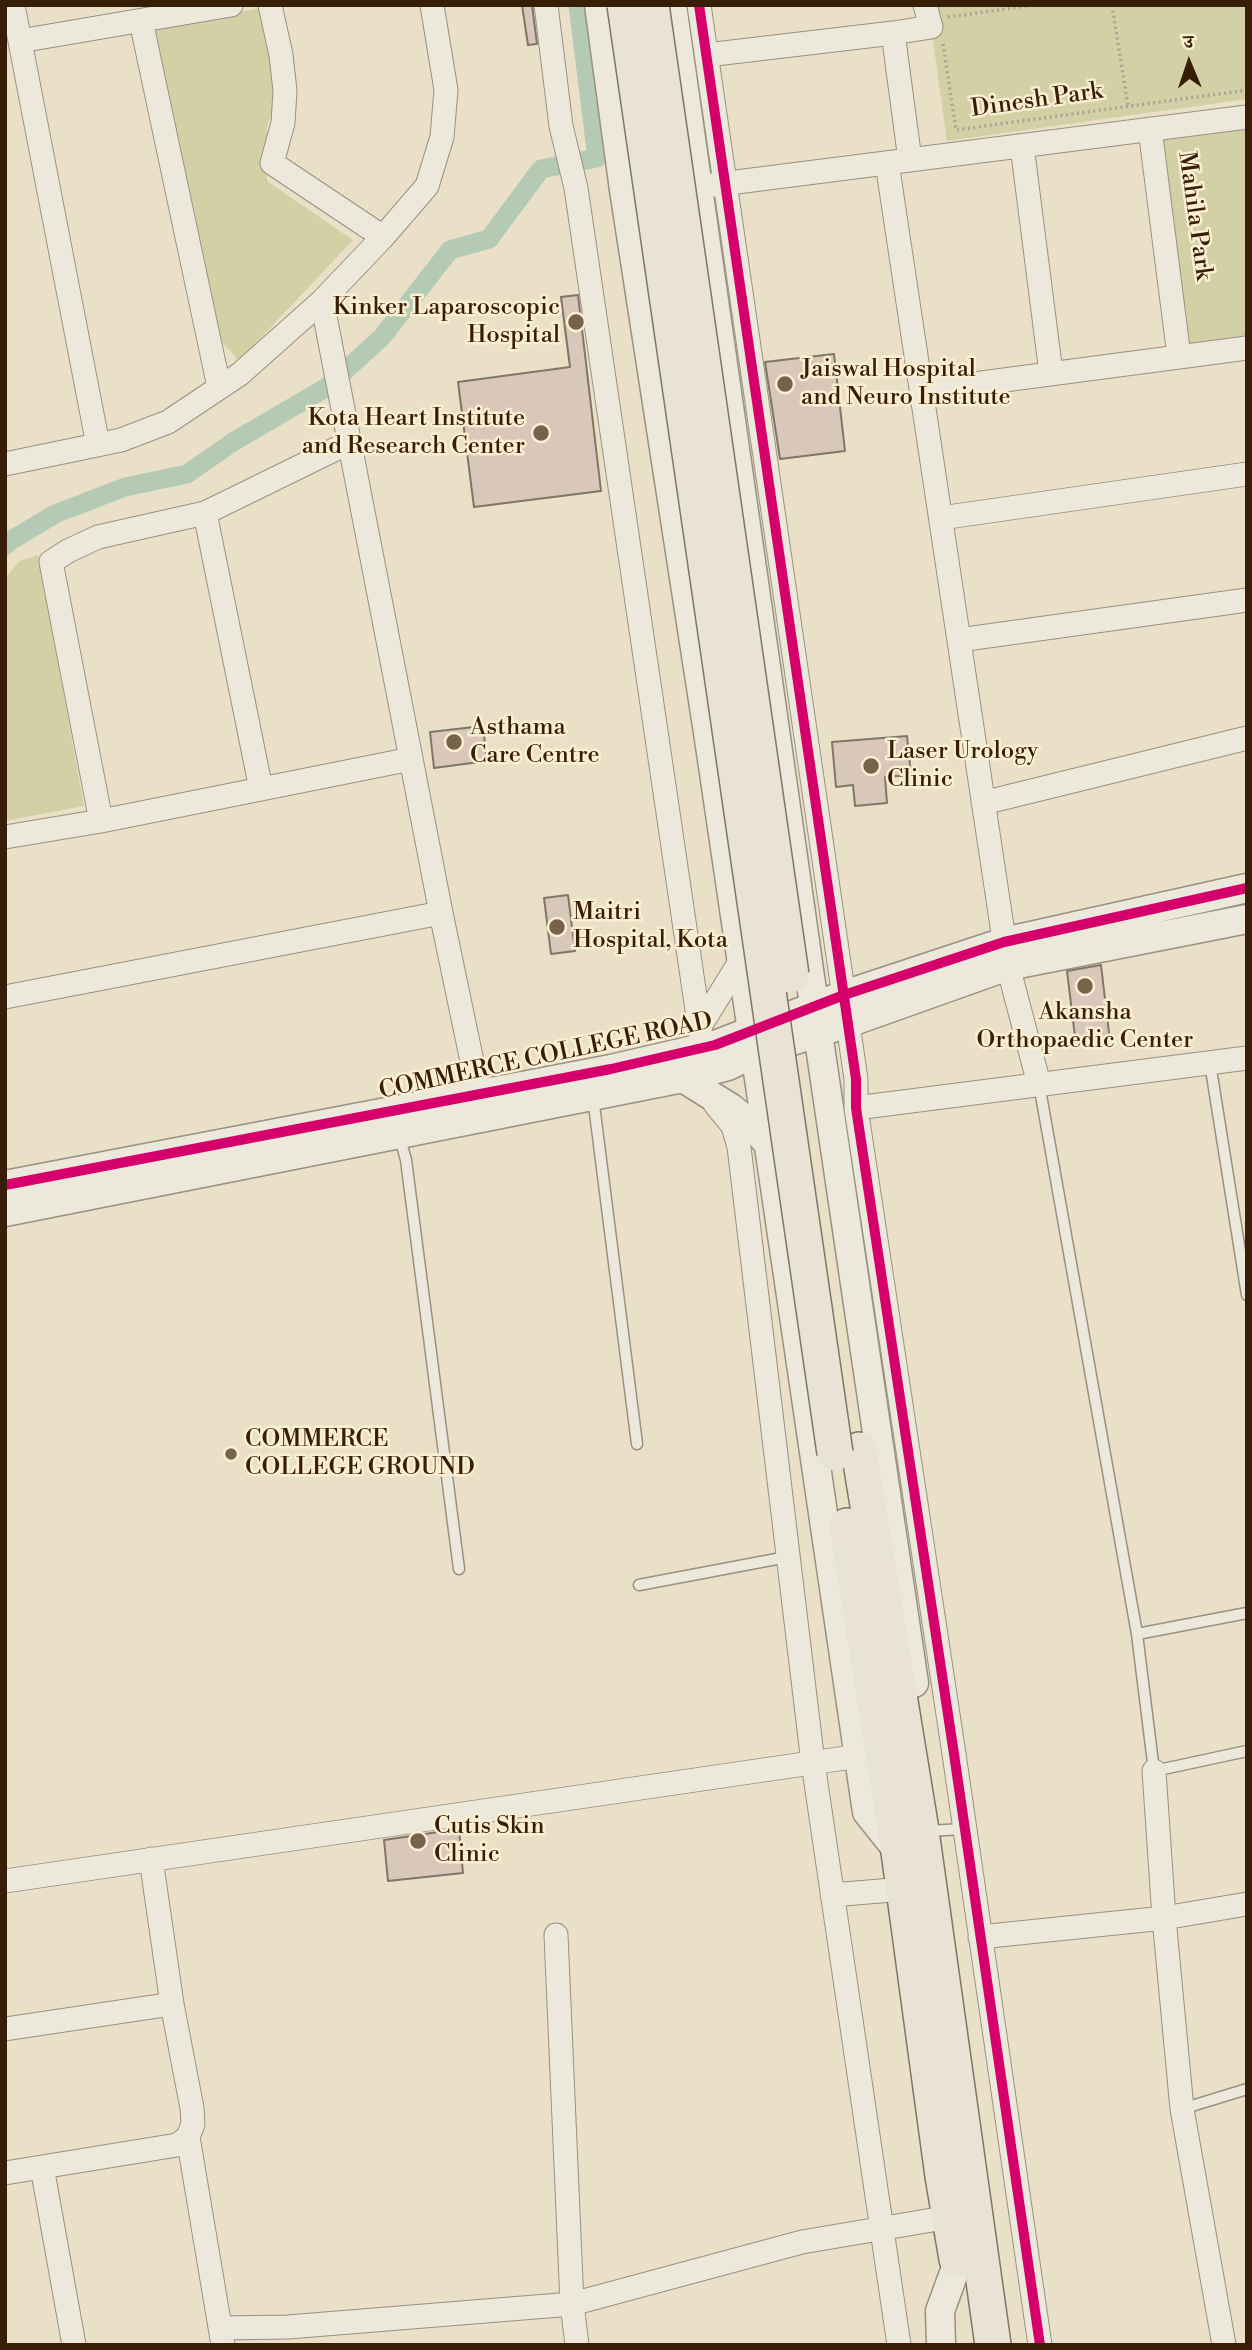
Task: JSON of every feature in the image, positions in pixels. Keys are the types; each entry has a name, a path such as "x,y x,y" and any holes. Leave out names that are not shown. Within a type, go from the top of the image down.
{"main road":[{"path":"625,5 847,1452 913,1836 970,2267 971,2345"},
{"path":"651,5 847,1452"},
{"path":"913,1836 904,1889 950,2217 970,2267 993,2345"}],"street":[{"path":"13,5 98,445"},
{"path":"20,41 231,5"},
{"path":"270,5 281,55 285,91 283,123 272,163 383,237"},
{"path":"5,464 121,440 168,422 240,373 322,302 383,237 427,186 442,137 446,90 432,5"},
{"path":"546,5 561,127 576,188 703,1070 733,1126 739,1147 787,1557 821,1762 832,1895 899,2345"},
{"path":"599,5 624,190 753,1042 760,1135 855,1757 867,1812 913,1836 930,1796 696,188 672,5"},
{"path":"699,5 856,1079 856,1108 1040,2345"},
{"path":"707,55 931,27 932,12"},
{"path":"141,21 219,387"},
{"path":"892,33 910,160"},
{"path":"696,188 1247,117"},
{"path":"1150,130 1179,356"},
{"path":"1022,146 1051,373"},
{"path":"887,163 1006,954 1039,1084"},
{"path":"322,302 441,913 482,1105"},
{"path":"921,391 1247,348"},
{"path":"101,821 51,562 97,537 205,513 350,442"},
{"path":"941,519 1247,474"},
{"path":"205,513 261,789"},
{"path":"959,640 1247,600"},
{"path":"983,803 1247,738"},
{"path":"5,837 101,821 411,759"},
{"path":"5,1212 399,1133 482,1105 593,1095 728,1066 753,1042 816,1019 844,995 1006,954 1247,887"},
{"path":"5,997 441,913"},
{"path":"816,1019 848,1023 1006,954 1247,919"},
{"path":"804,937 834,930"},
{"path":"703,1070 741,960"},
{"path":"856,1108 1247,1058"},
{"name":"COMMERCE COLLEGE ROAD","path":"5,1185 482,1105 611,1069 703,1070"},
{"path":"703,1070 760,1135"},
{"path":"5,1881 855,1757"},
{"path":"1154,1771 1164,1918 1182,2109 1224,2345"},
{"path":"151,1859 172,2004 192,2108 193,2124 188,2137 222,2336 288,2327 572,2304 802,2242 950,2217"},
{"path":"832,1895 904,1889"},
{"path":"980,1937 1164,1918 1247,1904"},
{"path":"556,1936 572,2304 577,2345"},
{"path":"5,2029 172,2004"},
{"path":"5,2173 177,2145 188,2137"},
{"path":"42,2167 75,2345"},
{"path":"941,2345 940,2311 970,2267 1002,2296 1009,2345"}],"lane":[{"path":"1210,1063 1247,1295"},
{"path":"1039,1084 1137,1634 1154,1771 1247,1751"},
{"path":"593,1095 637,1444"},
{"path":"399,1133 406,1160 459,1569"},
{"path":"639,1585 787,1557"},
{"path":"1137,1634 1247,1613"},
{"path":"913,1836 965,1829"},
{"path":"1182,2109 1247,2090"}],"path":[{"path":"932,12 1034,5"},
{"path":"1112,5 1128,106"}],"shaded area":[{"path":"928,5 1247,5 1247,99 947,141"},
{"path":"261,8 276,81 274,111 267,125 267,181 353,240 239,361 217,336 150,29"},
{"path":"1247,121 1247,342 1183,349 1154,134"},
{"path":"38,555 84,806 5,821 5,578 20,561"}],"building":[{"path":"522,5 532,5 537,44 528,45"},
{"path":"578,295 601,491 474,507 458,382 570,367 561,297"},
{"path":"834,354 845,451 780,459 765,362"},
{"path":"483,726 487,761 434,768 430,732"},
{"path":"907,736 911,775 885,777 887,803 855,806 853,785 836,787 832,742"},
{"path":"568,895 575,951 551,954 544,898"},
{"path":"1101,965 1110,1041 1076,1045 1067,971"},
{"path":"459,1829 463,1873 388,1881 384,1840"}],"waterway":[{"path":"5,546 55,514 125,487 187,474 233,442 327,387 382,337 450,250 489,239 541,169 597,158 578,5"}],"cycle path":[{"path":"699,5 856,1079 856,1108 1040,2345"},
{"path":"5,1185 611,1069 715,1045 844,995 1004,942 1247,888"}],"place":[{"name":"Kinker Laparoscopic Hospital","path":"576,322"},
{"name":"Jaiswal Hospital and Neuro Institute","path":"785,384"},
{"name":"Kota Heart Institute and Research Center","path":"541,433"},
{"name":"Asthama Care Centre","path":"454,742"},
{"name":"Laser Urology Clinic","path":"871,766"},
{"name":"Maitri Hospital, Kota","path":"557,927"},
{"name":"Akansha Orthopaedic Center","path":"1085,986"},
{"name":"COMMERCE COLLEGE GROUND","path":"231,1454"},
{"name":"Cutis Skin Clinic","path":"418,1841"}]}
